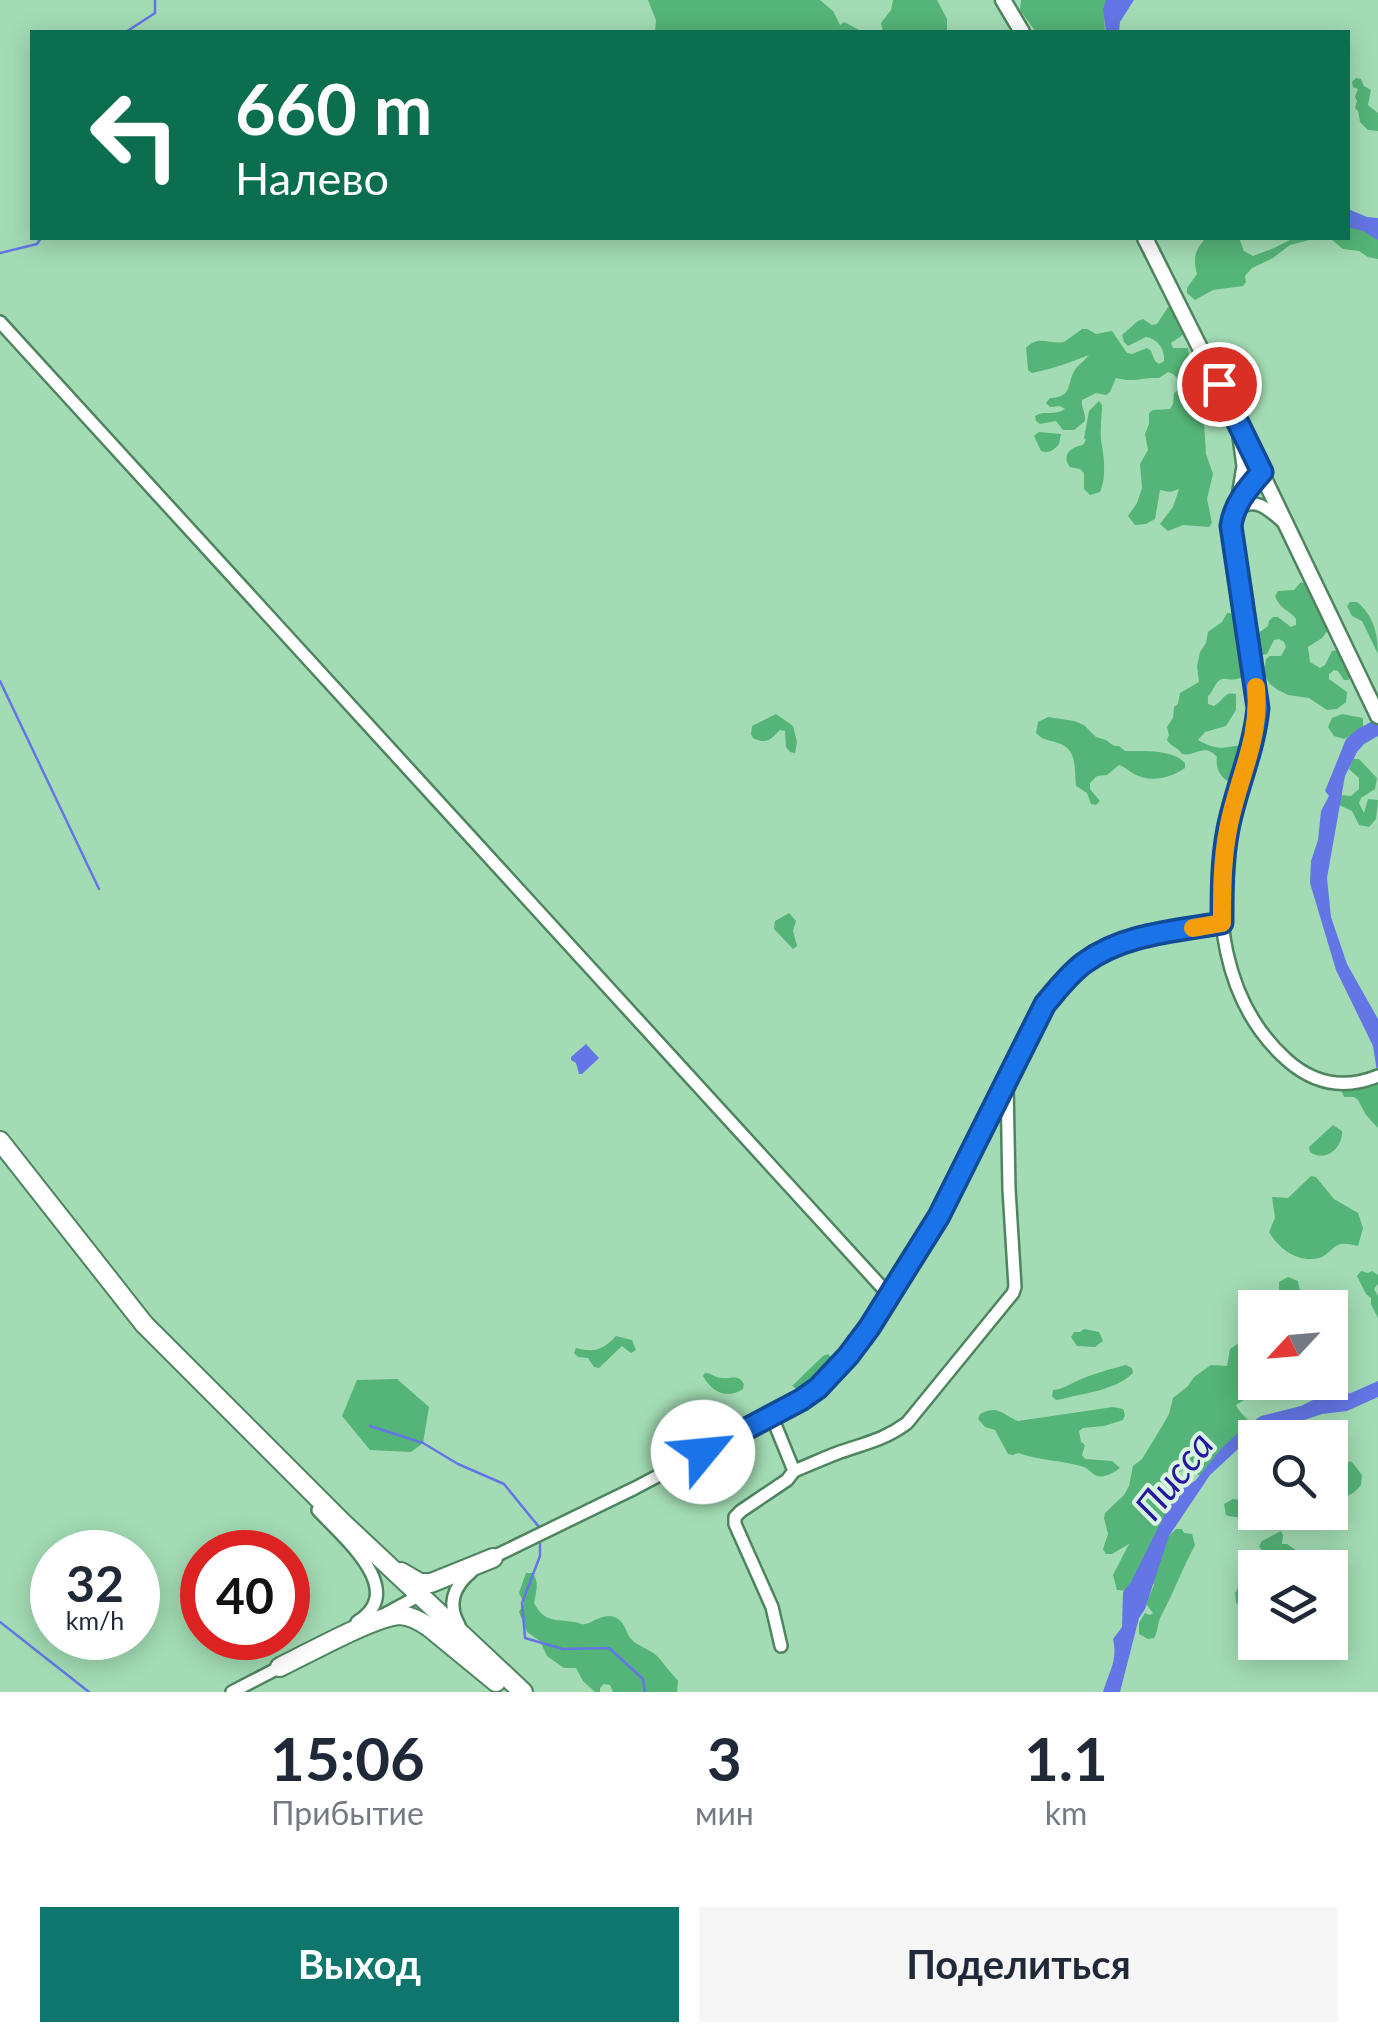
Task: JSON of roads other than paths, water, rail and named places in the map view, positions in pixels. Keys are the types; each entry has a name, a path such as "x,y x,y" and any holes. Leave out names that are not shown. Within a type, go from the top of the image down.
{"highway":[{"path":"0,1142 144,1324 508,1692"},
{"path":"291,1475 412,1580 431,1583 493,1558"},
{"path":"414,1599 524,1692"},
{"path":"280,1667 377,1622 402,1615 420,1620 508,1692"}],"main road":[{"path":"1003,0 1021,30"},
{"path":"1146,240 1378,716"}],"street":[{"path":"0,322 889,1295"},
{"path":"1236,418 1243,466 1231,526 1258,708 1228,830 1222,923 1226,949 1245,1008 1265,1038 1294,1066 1339,1085 1374,1078"},
{"path":"1235,511 1262,472"},
{"path":"1235,511 1245,504 1260,504 1288,528"},
{"path":"232,1692 635,1488 810,1394 834,1372 869,1328 939,1216 1045,1004 1082,964 1124,942 1222,923"},
{"path":"782,1646 772,1607 735,1524 736,1517 794,1471 874,1443 907,1423 1013,1293 1007,1082"},
{"path":"772,1416 794,1471"},
{"path":"280,1667 365,1617 376,1605 378,1596 370,1570 291,1475"},
{"path":"493,1558 462,1580 452,1599 453,1614 524,1692"}],"water":[{"path":"1106,0 1134,0 1119,30 1106,30"},
{"path":"1350,210 1378,218 1378,240 1350,228"},
{"path":"1378,718 1378,736 1357,752 1345,776 1327,878 1331,917 1347,964 1378,1019 1378,1078 1373,1046 1336,970 1310,883 1321,811 1329,796 1325,791 1346,739"},
{"path":"586,1044 599,1058 579,1074 571,1057"},
{"path":"1378,1381 1378,1397 1347,1411 1304,1420 1255,1420 1313,1400 1348,1400 1351,1393"},
{"path":"1238,1433 1238,1449 1210,1475 1169,1536 1139,1618 1120,1692 1103,1692 1114,1660 1113,1639 1122,1627 1123,1592 1181,1489 1195,1481"}],"waterway":[{"path":"129,30 155,13 155,0"},
{"path":"0,253 40,240"},
{"path":"0,681 99,889"},
{"path":"370,1426 423,1443 504,1484 539,1527"},
{"path":"540,1543 540,1556 522,1603 525,1638 563,1649 609,1648 643,1679 645,1692"},
{"path":"0,1622 89,1692"}],"water label":[{"name":"Писса","path":"1173,1475"}]}
